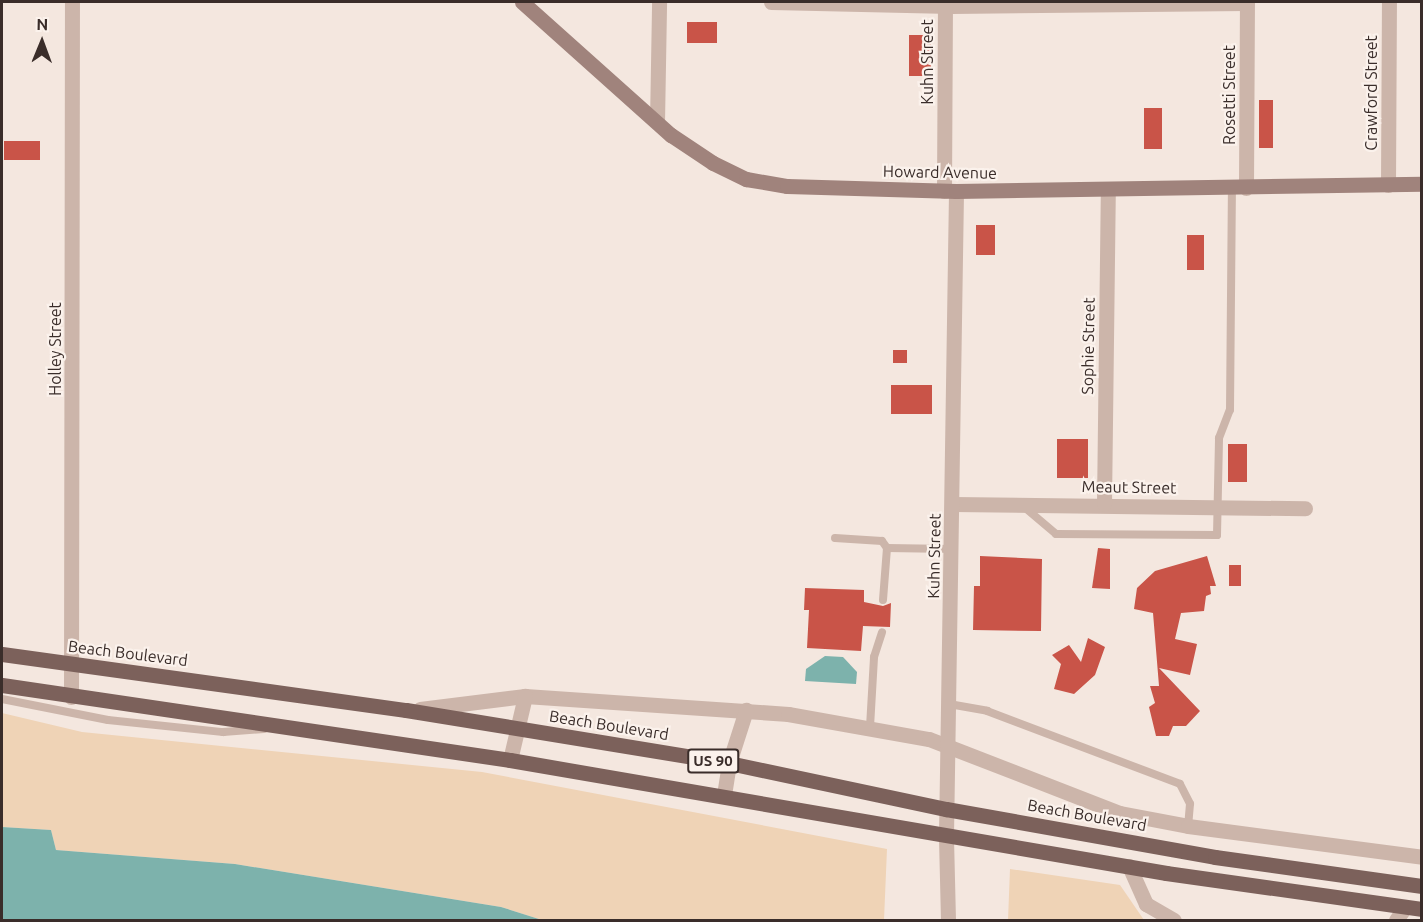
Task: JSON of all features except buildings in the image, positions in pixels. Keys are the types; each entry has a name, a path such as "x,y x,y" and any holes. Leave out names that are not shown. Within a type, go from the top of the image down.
{"main road":[{"name":"Howard Avenue","path":"522,2 695,153 746,179 787,186 950,191 1422,184"},
{"name":"Beach Boulevard","path":"2,654 406,710 518,728 729,763 946,809 1215,857 1422,886"},
{"name":"US 90","path":"2,685 510,760 724,795 1129,867 1422,909"}],"street":[{"name":"Holley Street","path":"71,697 73,665 72,2"},
{"path":"657,122 659,2"},
{"path":"771,2 949,4 1247,2"},
{"name":"Rosetti Street","path":"1239,188 1247,2"},
{"name":"Crawford Street","path":"1388,185 1389,2"},
{"name":"Kuhn Street","path":"948,921 946,809 952,549 949,4"},
{"name":"Sophie Street","path":"1104,504 1108,189"},
{"name":"Meaut Street","path":"952,504 1305,508"},
{"path":"510,760 525,696"},
{"path":"406,710 525,696 746,710 870,727 908,733 1120,813 1188,826 1422,857"},
{"path":"724,795 729,763 746,710"},
{"path":"1129,867 1146,904 1174,921"},
{"path":"1396,921 1405,907"}],"lane":[{"path":"1021,504 1056,534 1217,535 1219,438 1230,410 1239,188"},
{"path":"835,538 882,541 886,548 883,600"},
{"path":"886,548 952,549"},
{"path":"870,727 874,657 882,632"},
{"path":"2,699 108,720 223,732 286,727"},
{"path":"949,704 987,711 1180,784 1190,804 1188,826"}],"sand":[{"path":"2,713 82,732 482,772 887,849 884,920 542,920 501,907 235,864 56,850 51,830 2,827"},
{"path":"1010,869 1120,885 1144,920 1008,920"}],"water":[{"path":"825,656 843,657 857,672 856,684 805,681 806,669"},
{"path":"2,827 51,830 56,850 235,864 501,907 542,920 2,920"}]}
